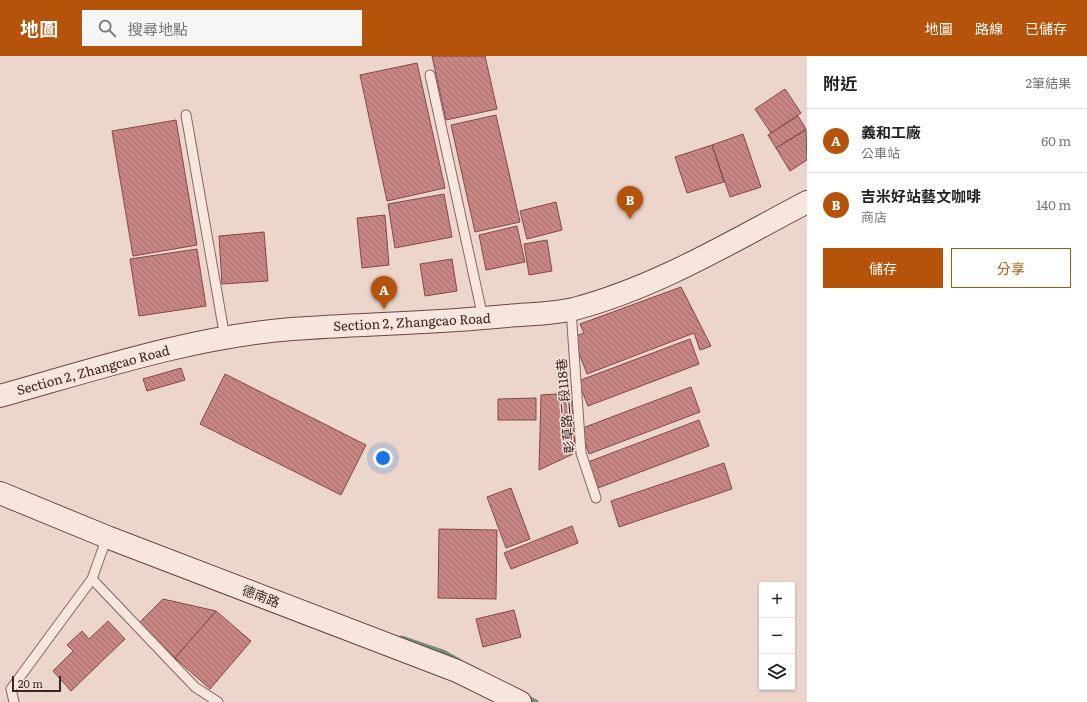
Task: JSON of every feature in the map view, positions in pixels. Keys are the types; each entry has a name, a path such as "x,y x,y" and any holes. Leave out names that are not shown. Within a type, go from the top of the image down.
{"street":[{"name":"Section 2, Zhangcao Road","path":"0,396 141,356 225,338 290,329 483,318 571,310 660,279 807,202"},
{"name":"德南路","path":"0,493 107,537 457,671 520,702"}],"lane":[{"path":"430,75 483,318"},
{"path":"186,115 225,338"},
{"name":"彰草路二段118巷","path":"571,310 581,453 596,498"},
{"path":"14,702 11,689 92,579 107,537"},
{"path":"92,579 195,687 218,702"}],"building":[{"path":"432,56 485,56 497,109 446,120"},
{"path":"417,63 445,188 387,201 360,75"},
{"path":"785,89 801,113 771,133 755,109"},
{"path":"496,115 520,222 475,232 451,125"},
{"path":"798,116 806,129 776,148 768,135"},
{"path":"176,120 197,245 133,256 112,131"},
{"path":"806,130 807,160 790,171 776,148"},
{"path":"743,134 761,187 730,197 712,145"},
{"path":"712,145 724,182 687,193 675,157"},
{"path":"444,194 452,237 395,248 388,204"},
{"path":"556,202 562,230 527,239 520,211"},
{"path":"385,215 389,265 362,268 357,218"},
{"path":"517,226 525,262 486,270 479,235"},
{"path":"264,232 268,281 222,284 219,236"},
{"path":"547,240 552,271 529,275 524,244"},
{"path":"197,249 206,306 139,316 130,259"},
{"path":"452,259 457,291 425,296 420,264"},
{"path":"681,287 711,346 700,350 694,333 587,374 573,337 584,333 580,324"},
{"path":"690,339 699,364 588,406 578,381"},
{"path":"181,368 185,380 147,391 143,379"},
{"path":"225,374 366,445 341,495 200,424"},
{"path":"691,387 700,412 589,454 580,429"},
{"path":"570,393 575,435 573,454 539,470 541,395"},
{"path":"536,398 536,420 498,420 498,399"},
{"path":"699,420 709,446 598,488 588,462"},
{"path":"724,463 732,489 619,527 611,501"},
{"path":"511,488 530,539 506,548 487,497"},
{"path":"572,526 578,543 511,569 504,553"},
{"path":"439,529 497,530 496,599 438,598"},
{"path":"163,599 216,611 175,658 138,624"},
{"path":"514,610 521,637 483,647 476,619"},
{"path":"216,611 251,641 210,689 175,658"},
{"path":"108,621 125,639 71,691 53,671 73,651 67,645 82,631 89,639"}],"waterway":[{"path":"402,638 443,652 459,661"},
{"path":"526,697 536,702"}],"place":[{"name":"吉米好站藝文咖啡","path":"630,219"},
{"name":"義和工廠","path":"384,309"}]}
